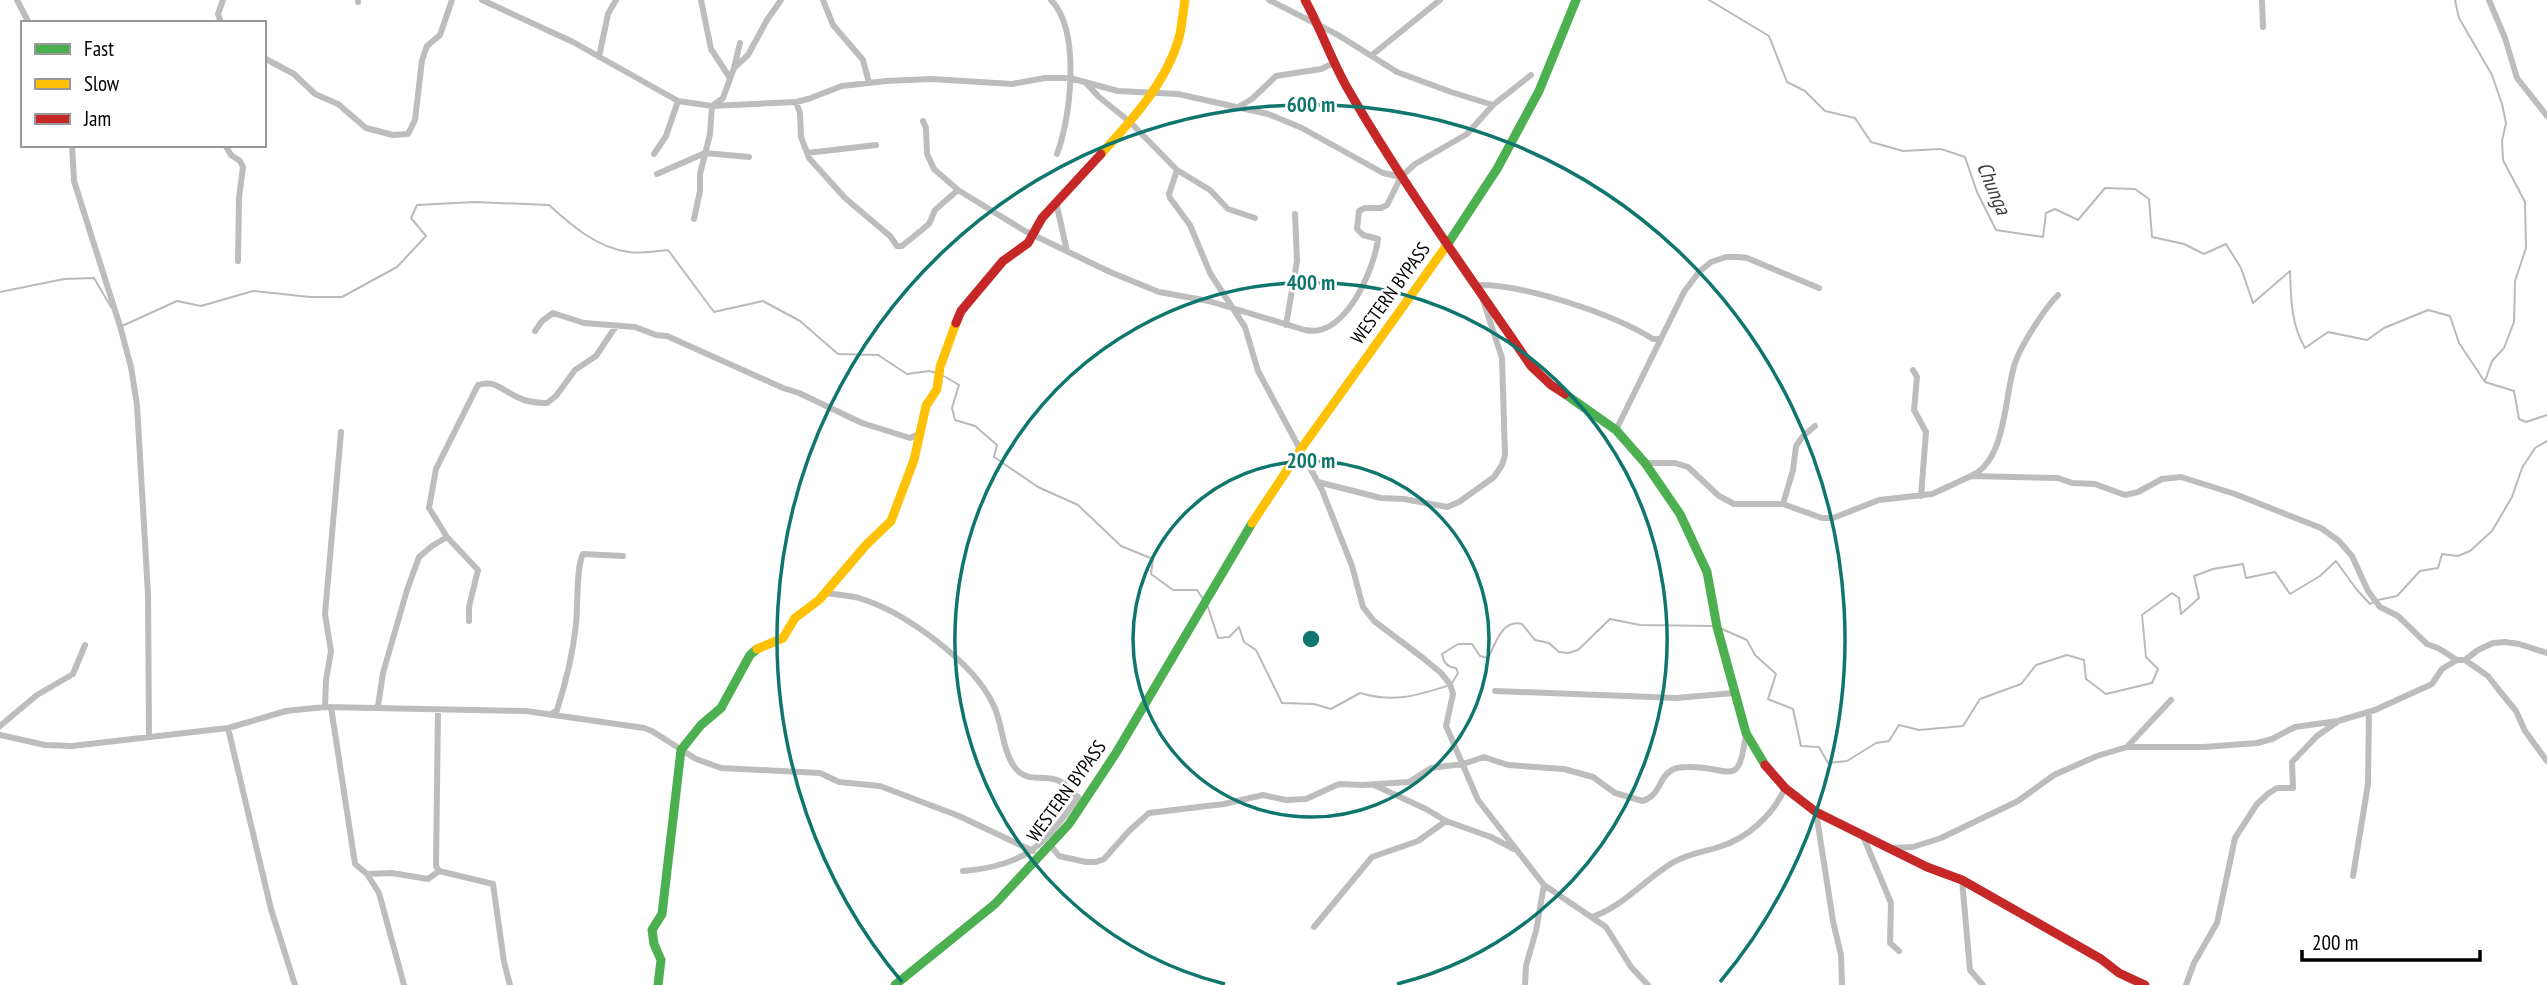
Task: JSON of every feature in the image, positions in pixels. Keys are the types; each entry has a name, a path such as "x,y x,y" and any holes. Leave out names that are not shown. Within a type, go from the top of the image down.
{"street":[{"path":"18,0 28,21"},
{"path":"220,21 218,14 223,0"},
{"path":"266,59 294,74 315,94 338,104 366,128 393,135 408,134 415,120 422,60 427,46 440,35 452,0"},
{"path":"482,0 599,57 678,101 712,106 796,102 842,86 869,83 931,79 1012,85 1045,78 1070,78 1118,91 1178,94 1268,114 1303,128 1383,173 1401,177"},
{"path":"599,57 608,15 616,0"},
{"path":"701,0 712,49 731,80"},
{"path":"734,68 748,55 781,0"},
{"path":"823,0 833,25 863,61 869,83"},
{"path":"1051,0 1068,32 1070,46 1070,78 1064,136 1057,154"},
{"path":"658,985 661,960 659,950 653,943 652,930 662,914 681,750 701,725 721,708 750,655 757,649 783,638 794,618 825,593 866,545 891,521 902,495 926,406 937,389 939,373 961,311 1003,261 1028,243 1042,218 1130,122 1159,82 1179,38 1185,0"},
{"path":"1269,0 1372,55 1397,72 1493,105"},
{"path":"1305,0 1347,88 1401,177 1542,378 1616,430 1645,463 1680,514 1707,572 1717,626 1746,733 1785,788 1816,812 1927,867 1962,880 2101,959 2119,973 2145,985"},
{"path":"1372,55 1440,0"},
{"name":"WESTERN BYPASS","path":"895,985 995,904 1069,824 1116,753 1209,595 1301,449 1448,243 1497,169 1539,90 1576,0"},
{"path":"2262,0 2263,27"},
{"path":"2489,0 2505,38 2517,78 2547,116"},
{"path":"694,219 712,106 723,98 731,80 740,43"},
{"path":"1238,107 1252,99 1276,76 1321,69 1334,62"},
{"path":"923,121 931,165 958,190 1016,226 1158,292 1209,301 1312,332 1335,322 1351,304 1372,266 1378,239 1363,235 1357,229 1359,211 1387,205 1401,177 1415,164 1467,134 1493,105 1531,75"},
{"path":"1086,83 1130,122 1177,170 1210,190 1228,209 1255,218"},
{"path":"654,154 666,136 678,101"},
{"path":"796,102 800,113 801,137 813,163 845,198 900,247 923,230 933,219 935,210 958,190"},
{"path":"807,153 876,145"},
{"path":"72,147 74,180 120,326 131,367 137,405 148,603 149,736"},
{"path":"226,147 243,167 239,198 238,261"},
{"path":"657,174 705,153 749,157"},
{"path":"1177,170 1170,198 1190,225 1210,273 1245,327 1258,371 1318,482 1345,545 1363,607 1368,614 1441,673 1450,684 1453,694 1446,726 1478,800 1515,850 1544,885 1606,927 1631,967 1648,985"},
{"path":"1056,202 1067,251"},
{"path":"1286,325 1297,261 1295,214"},
{"path":"1616,430 1684,292 1699,272 1711,262 1726,257 1747,258 1819,288"},
{"path":"1477,285 1551,297 1626,323 1653,339 1659,339"},
{"path":"1318,482 1381,498 1404,499 1447,507 1459,502 1494,477 1505,455 1503,372 1498,341 1477,285"},
{"path":"1645,463 1675,463 1688,467 1720,496 1734,504 1783,504 1828,518 1873,502 1944,490 1979,472 1994,453 2017,356 2045,309 2058,295"},
{"path":"535,331 553,313 584,323 635,327 667,336 862,423 910,438 920,432"},
{"path":"468,621 478,570 447,537 429,508 436,469 478,385 489,383 500,386 516,397 547,403 556,396 575,370 596,356 616,326"},
{"path":"1913,370 1917,377 1914,410 1924,427 1926,439 1921,496"},
{"path":"1783,504 1794,465 1796,446 1815,426"},
{"path":"341,432 325,614 331,651 326,680 328,707 355,864 379,893 404,985"},
{"path":"1971,476 2054,478 2095,484 2113,493 2126,495 2138,492 2162,479 2187,478 2291,515 2321,528 2339,541 2352,555 2368,591 2380,607 2398,616 2427,644 2457,660"},
{"path":"378,706 383,673 419,557 447,537"},
{"path":"550,715 556,710 571,659 579,595 580,560 583,554 623,556"},
{"path":"825,593 855,597 885,607 929,634 970,671 988,694 999,718 1014,767 1025,776 1058,780 1078,797 1038,848 1020,859 963,871"},
{"path":"1890,848 1913,847 1941,838 2018,801 2048,778 2077,764 2127,747 2231,746 2272,739 2295,727 2338,721 2369,712 2432,684 2442,669 2457,660 2465,660 2485,646 2499,642 2519,644 2547,653"},
{"path":"0,726 37,695 73,674 85,645"},
{"path":"2465,660 2488,677 2516,711 2525,731 2547,761"},
{"path":"1495,691 1676,698 1734,692"},
{"path":"2127,747 2171,700"},
{"path":"0,735 45,745 72,746 228,728 286,711 328,707 526,711 644,727 695,759 721,768 820,773 839,782 880,786 959,816 1033,851"},
{"path":"438,710 436,866 439,871 493,884 510,985"},
{"path":"2353,876 2368,784 2369,712"},
{"path":"2186,985 2194,963 2217,923 2235,838 2257,804 2277,788 2293,788 2292,761 2317,736 2338,721"},
{"path":"2308,725 2316,731 2317,736"},
{"path":"228,728 271,909 295,985"},
{"path":"1051,846 1059,856 1096,862 1104,859 1149,813 1224,804 1264,795 1286,800 1306,799 1339,784 1409,782 1431,768 1463,764 1484,757 1508,765 1564,769 1592,777 1615,793 1643,801 1655,795 1666,775 1677,768 1706,768 1728,773 1736,771 1741,764 1746,733"},
{"path":"1373,785 1446,821 1491,837 1515,850"},
{"path":"1592,917 1609,910 1636,892 1672,863 1733,842 1745,835 1773,811 1785,788"},
{"path":"1816,812 1840,955 1842,985"},
{"path":"1314,927 1372,857 1418,841 1446,821"},
{"path":"1863,836 1891,903 1890,943 1899,951"},
{"path":"366,874 392,873 428,879 439,871"},
{"path":"1962,880 1970,970 1983,985"},
{"path":"1525,985 1525,966 1536,931 1544,885"}],"waterway":[{"name":"Chunga","path":"1709,0 1769,36 1787,82 1805,91 1825,111 1855,118 1871,142 1903,151 1941,149 1965,157 1977,192 1996,230 2043,237 2046,213 2055,209 2078,220 2105,188 2135,189 2149,199 2152,237 2184,244 2204,254 2226,244 2241,268 2253,303 2290,271 2294,320 2305,348 2328,332 2367,340 2384,328 2428,310 2450,316 2459,343 2485,382 2514,391 2519,419 2526,422 2547,415"},
{"path":"2455,0 2459,18 2492,75 2506,123 2502,141 2503,160 2525,202 2526,248 2515,281 2514,322 2504,348 2492,361 2485,381"},
{"path":"122,326 177,301 201,306 253,291 310,297 342,297 397,267 426,236 411,218 417,205 475,202 549,205 576,228 606,246 634,253 668,250 714,312 763,301 800,321 838,354 878,355 907,374 929,371 937,373"},
{"path":"0,292 64,279 94,278 111,307"},
{"path":"942,375 959,385 952,408 955,420 975,426 997,445 994,457 1038,487 1078,505 1121,546 1153,559 1151,574 1173,590 1197,590 1203,599"},
{"path":"2378,600 2397,596 2420,571 2438,568 2442,554 2458,556 2470,551 2492,531 2512,497 2522,468 2535,448 2547,441"},
{"path":"1722,629 1747,640 1755,655 1776,674 1768,699 1793,709 1801,746 1819,747 1828,763 1847,761 1876,743 1889,741 1899,725 1919,730 1963,726 1980,699 2021,684 2036,665 2067,655 2084,660 2086,679 2106,694 2152,683 2158,669 2146,657 2142,615 2172,593 2179,598 2181,614 2199,598 2194,576 2213,569 2243,564 2246,578 2275,572 2290,594 2320,576 2336,561 2357,590 2370,604 2373,602"},
{"path":"1208,607 1218,638 1229,637 1239,627 1244,642 1256,650 1282,703 1314,704 1331,709 1360,693 1394,698 1447,686"},
{"path":"1452,683 1458,673 1456,668 1446,664 1442,654 1458,644 1472,644 1480,656 1488,658 1500,634 1515,623 1522,624 1535,640 1549,643 1559,652 1568,653 1578,650 1610,619 1640,625 1713,626"}],"traffic: fast":[{"path":"1447,245 1497,169 1539,91 1576,0"},
{"path":"1565,394 1616,430 1645,463 1680,514 1707,572 1717,627 1746,733 1765,765"},
{"path":"895,985 995,904 1069,824 1116,753 1252,523"},
{"path":"658,985 661,960 654,944 652,930 662,914 681,750 701,725 721,708 750,655 757,649"}],"traffic: slow":[{"path":"1101,154 1136,114 1166,70 1179,38 1185,0"},
{"path":"1252,523 1301,449 1447,245"},
{"path":"757,649 783,638 795,618 819,600 866,545 891,521 914,460 926,406 937,389 940,367 956,323"}],"traffic: jam":[{"path":"1305,0 1349,91 1414,196 1531,366 1565,394"},
{"path":"956,323 961,311 1003,261 1028,243 1042,218 1101,154"},
{"path":"1765,765 1785,788 1816,812 1927,867 1962,880 2101,959 2119,973 2145,985"}]}
